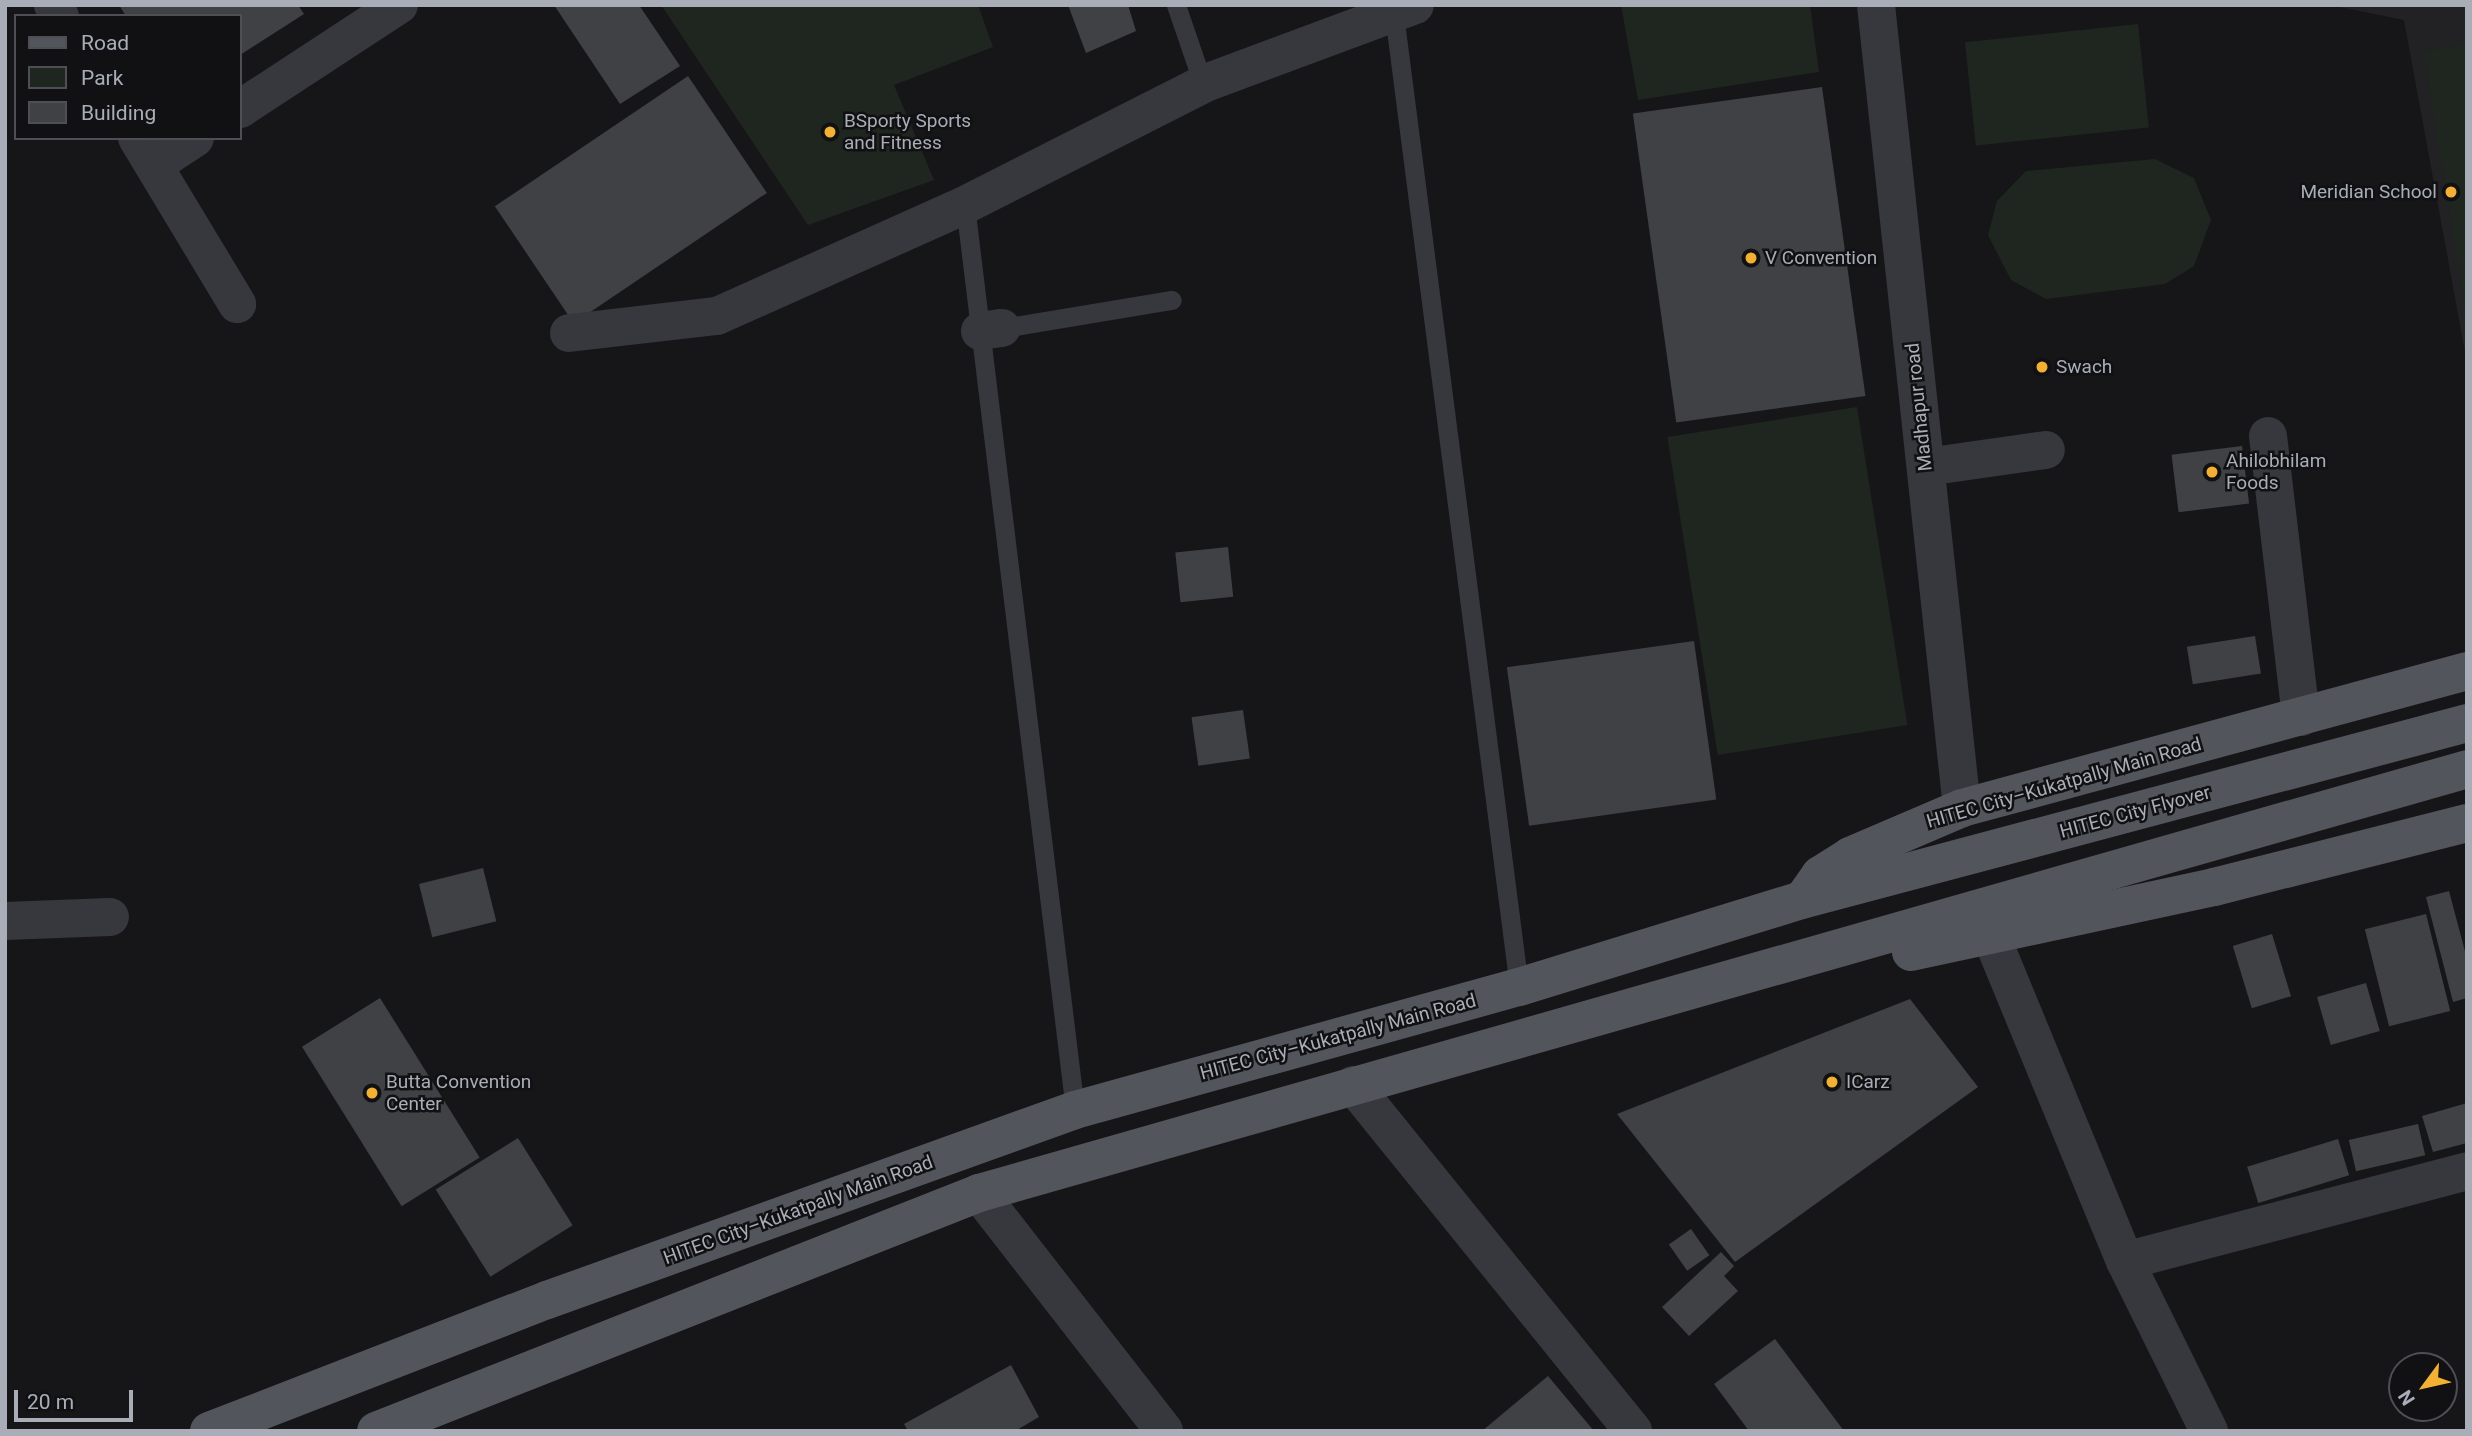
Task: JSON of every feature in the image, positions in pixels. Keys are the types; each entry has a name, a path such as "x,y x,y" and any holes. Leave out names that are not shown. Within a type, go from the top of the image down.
{"main road":[{"name":"HITEC City–Kukatpally Main Road","path":"209,1431 547,1300 1075,1110 1519,987 1802,900 1820,875 1850,856 1962,808 2467,671"},
{"name":"HITEC City Flyover","path":"1802,900 2467,723"},
{"path":"376,1431 979,1193 1353,1085 1836,951 2467,769"},
{"path":"1836,951 1903,953 1991,936 2467,823"}],"street":[{"path":"242,108 399,5"},
{"name":"Madhapur road","path":"1876,5 1962,808"},
{"path":"569,333 717,316 965,205 1203,84 1405,9"},
{"path":"188,140 146,152 237,304"},
{"path":"2268,436 2301,717"},
{"path":"1926,467 2046,450"},
{"path":"5,921 110,917"},
{"path":"1991,936 2125,1261 2209,1431"},
{"path":"1353,1085 1633,1431"},
{"path":"2125,1261 2467,1171"},
{"path":"979,1193 1164,1431"}],"lane":[{"path":"1176,5 1203,84"},
{"path":"1405,9 1519,987"},
{"path":"965,205 991,329 1075,1110"},
{"path":"991,329 1172,300"}],"shaded area":[{"name":"Meridian School","path":"2330,5 2467,5 2467,363 2404,20"}],"green space":[{"name":"BSporty Sports and Fitness","path":"661,5 978,5 993,47 894,85 934,180 808,225"},
{"path":"1621,5 1810,5 1819,72 1638,100"},
{"path":"2138,24 2149,127 1976,146 1965,42"},
{"path":"2467,44 2467,317 2423,51"},
{"path":"2155,159 2194,178 2211,220 2194,266 2165,284 2046,299 2011,280 1988,235 1997,201 2026,171"},
{"path":"1857,407 1907,725 1718,755 1667,437"}],"building":[{"path":"119,5 298,5 304,14 242,54 242,14 125,14"},
{"path":"554,5 639,5 680,66 620,104"},
{"path":"1068,5 1128,5 1136,31 1086,53"},
{"path":"688,76 767,193 574,323 495,206"},
{"name":"V Convention","path":"1822,87 1865,396 1676,423 1633,114"},
{"path":"2242,446 2249,504 2179,512 2172,455"},
{"path":"1228,547 1233,597 1181,602 1175,553"},
{"path":"2255,636 2261,674 2193,684 2187,647"},
{"path":"1694,641 1716,799 1529,826 1507,667"},
{"path":"1243,710 1250,759 1198,766 1192,717"},
{"path":"483,868 496,921 432,937 419,884"},
{"path":"2449,891 2467,959 2467,998 2453,1002 2426,897"},
{"path":"2426,914 2450,1011 2389,1026 2365,929"},
{"path":"2272,934 2291,996 2252,1008 2233,946"},
{"path":"2366,983 2380,1031 2331,1045 2317,997"},
{"path":"380,998 480,1157 402,1206 302,1047"},
{"path":"1910,999 1978,1087 1735,1262 1617,1114"},
{"path":"2467,1103 2467,1143 2433,1152 2422,1116"},
{"path":"2418,1124 2425,1155 2356,1171 2349,1140"},
{"path":"518,1138 573,1225 490,1277 436,1189"},
{"path":"2338,1139 2349,1175 2258,1203 2247,1167"},
{"path":"1691,1229 1709,1255 1687,1271 1669,1244"},
{"path":"1721,1252 1734,1266 1724,1276 1738,1291 1689,1336 1662,1307"},
{"path":"1775,1339 1844,1431 1749,1431 1714,1384"},
{"path":"1011,1365 1039,1417 1015,1431 908,1431 904,1424"},
{"path":"1548,1376 1594,1431 1482,1431"}],"place":[{"name":"BSporty Sports and Fitness","path":"830,132"},
{"name":"Meridian School","path":"2451,192"},
{"name":"V Convention","path":"1751,258"},
{"name":"Swach","path":"2042,367"},
{"name":"Ahilobhilam Foods","path":"2212,472"},
{"name":"ICarz","path":"1832,1082"},
{"name":"Butta Convention Center","path":"372,1093"}]}
